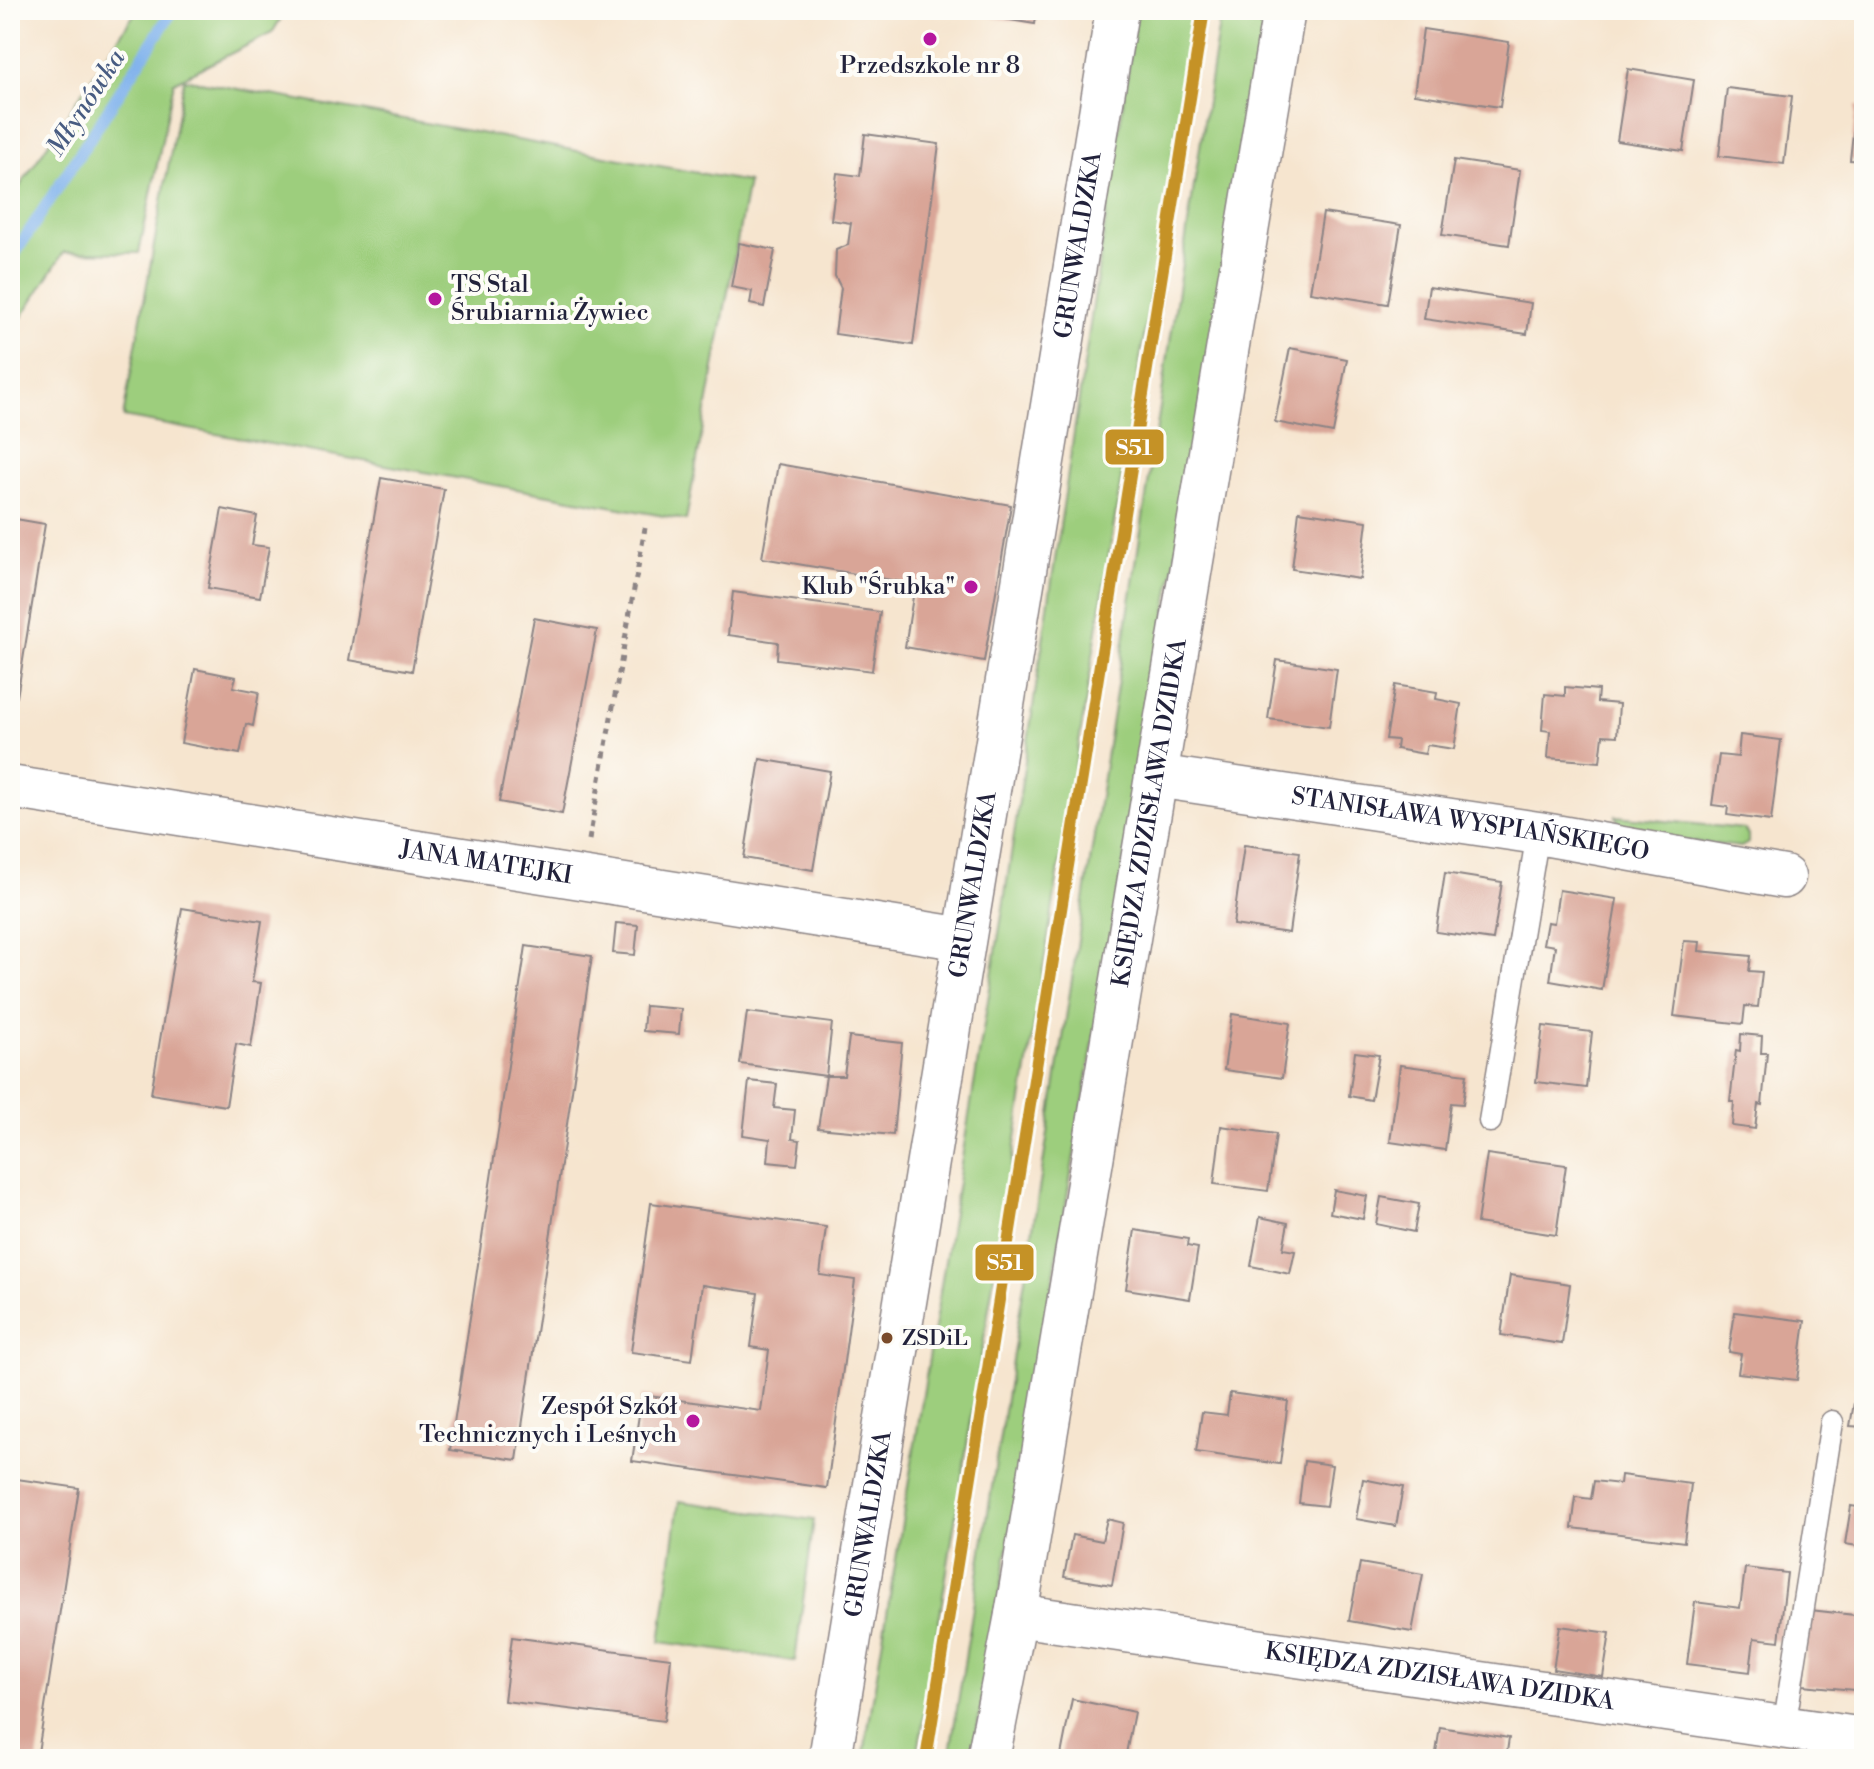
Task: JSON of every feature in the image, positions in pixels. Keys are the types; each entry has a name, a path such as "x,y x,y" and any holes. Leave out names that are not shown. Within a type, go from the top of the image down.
{"street":[{"name":"GRUNWALDZKA","path":"830,1759 1117,10"},
{"name":"KSIĘDZA ZDZISŁAWA DZIDKA","path":"988,1759 1016,1615 1284,10"},
{"name":"STANISŁAWA WYSPIAŃSKIEGO","path":"1156,776 1538,833 1784,877"},
{"name":"JANA MATEJKI","path":"10,787 964,939"},
{"name":"KSIĘDZA ZDZISŁAWA DZIDKA","path":"1016,1615 1864,1739"}],"lane":[{"path":"1490,1121 1538,833"},
{"path":"1784,1728 1832,1422"}],"path":[{"path":"582,880 645,528"}],"green space":[{"path":"137,10 286,10 272,33 174,82 139,253 64,252 10,335 10,201"},
{"path":"1137,10 1196,10 917,1759 863,1759 1002,915"},
{"path":"1221,10 1268,10 972,1759 949,1759 1062,1044"},
{"name":"TS Stal Śrubiarnia Żywiec","path":"184,79 748,182 686,520 123,417"},
{"path":"1616,816 1744,829 1748,843 1741,847 1621,834"},
{"path":"679,1501 814,1520 795,1661 660,1642"}],"building":[{"path":"947,10 1037,10 1035,24"},
{"path":"1423,29 1509,42 1500,107 1414,94"},
{"path":"1628,69 1694,80 1683,151 1617,141"},
{"path":"1727,88 1792,96 1784,164 1719,156"},
{"path":"1856,106 1864,107 1864,161 1850,160"},
{"path":"865,134 939,144 913,345 835,334 841,288 835,276 836,250 848,245 851,223 831,220 837,173 860,176"},
{"path":"1454,160 1520,170 1509,245 1442,235"},
{"path":"1323,213 1401,225 1388,304 1310,292"},
{"path":"739,243 775,250 764,307 750,304 752,291 731,287"},
{"path":"1429,287 1531,303 1527,334 1424,319"},
{"path":"1290,348 1347,359 1333,433 1275,422"},
{"path":"778,464 1011,505 984,661 905,647 915,584 762,558"},
{"path":"381,478 444,489 412,671 349,660"},
{"path":"222,509 257,516 252,545 269,547 260,597 208,588"},
{"path":"1299,511 1367,521 1360,579 1292,569"},
{"path":"10,518 45,524 17,697 10,696"},
{"path":"733,592 880,612 872,671 777,659 778,642 728,635"},
{"path":"534,618 597,630 562,814 499,802"},
{"path":"1277,660 1337,669 1329,727 1268,719"},
{"path":"195,669 236,677 233,687 259,692 253,726 246,724 240,754 181,743"},
{"path":"1395,685 1437,692 1436,699 1461,704 1454,749 1427,745 1425,754 1396,749 1397,740 1386,739"},
{"path":"1565,687 1598,690 1597,702 1619,704 1617,736 1603,735 1600,762 1548,758 1550,731 1542,730 1545,694 1565,696"},
{"path":"1740,735 1781,740 1771,821 1727,815 1728,807 1712,805 1719,755 1738,757"},
{"path":"760,759 830,771 813,870 744,858"},
{"path":"1244,845 1300,852 1289,933 1233,925"},
{"path":"1445,873 1502,882 1493,940 1436,932"},
{"path":"1559,890 1617,899 1602,990 1550,981 1555,946 1543,944 1547,922 1554,923"},
{"path":"182,908 262,921 252,982 261,983 251,1047 236,1044 226,1106 151,1094"},
{"path":"616,923 638,925 635,955 613,953"},
{"path":"1684,941 1700,942 1699,951 1751,956 1749,971 1762,972 1758,1007 1745,1006 1743,1024 1674,1016"},
{"path":"526,946 592,956 517,1460 450,1450"},
{"path":"645,1006 681,1009 679,1034 643,1031"},
{"path":"747,1012 832,1023 826,1076 740,1064"},
{"path":"1232,1014 1290,1023 1282,1078 1224,1070"},
{"path":"1543,1026 1592,1032 1586,1088 1536,1082"},
{"path":"1741,1034 1762,1036 1761,1053 1767,1053 1762,1105 1758,1104 1755,1129 1732,1126 1734,1102 1730,1102"},
{"path":"849,1037 902,1043 893,1135 818,1128 826,1076 844,1076"},
{"path":"1355,1052 1379,1055 1371,1100 1349,1096"},
{"path":"1400,1065 1467,1074 1463,1104 1451,1103 1445,1150 1390,1142"},
{"path":"749,1081 777,1084 774,1108 795,1110 792,1139 800,1140 797,1165 768,1162 770,1139 743,1135"},
{"path":"1221,1126 1276,1134 1268,1191 1214,1184"},
{"path":"1487,1154 1566,1165 1556,1235 1477,1223"},
{"path":"1334,1190 1367,1196 1363,1219 1330,1213"},
{"path":"1381,1197 1419,1204 1414,1232 1376,1224"},
{"path":"651,1203 826,1227 820,1275 855,1280 827,1488 632,1461 642,1395 761,1411 769,1350 751,1347 758,1293 702,1285 692,1360 631,1352"},
{"path":"1260,1217 1288,1223 1283,1249 1295,1251 1290,1274 1251,1266"},
{"path":"1135,1230 1188,1239 1187,1246 1198,1248 1190,1299 1126,1289"},
{"path":"1510,1275 1570,1284 1562,1344 1501,1335"},
{"path":"1735,1312 1805,1321 1797,1380 1738,1373 1741,1354 1729,1352"},
{"path":"1862,1356 1863,1427 1850,1426"},
{"path":"1230,1393 1288,1401 1280,1464 1196,1452 1202,1412 1227,1415"},
{"path":"1304,1461 1332,1465 1326,1506 1299,1503"},
{"path":"1621,1475 1691,1484 1684,1542 1572,1528 1576,1497 1591,1499 1594,1481 1620,1484"},
{"path":"10,1478 79,1488 37,1759 10,1759"},
{"path":"1363,1479 1403,1487 1396,1526 1356,1519"},
{"path":"1851,1506 1864,1508 1864,1547 1845,1544"},
{"path":"1107,1519 1123,1523 1112,1585 1064,1577 1072,1535 1102,1541"},
{"path":"1360,1563 1423,1574 1412,1632 1349,1621"},
{"path":"1745,1568 1787,1573 1779,1641 1754,1638 1750,1672 1687,1664 1695,1602 1740,1608"},
{"path":"1810,1610 1863,1616 1864,1691 1803,1685"},
{"path":"1560,1626 1610,1633 1603,1677 1553,1669"},
{"path":"512,1637 671,1658 664,1721 504,1701"},
{"path":"1072,1699 1134,1712 1125,1759 1079,1759 1061,1755"},
{"path":"1440,1727 1509,1738 1506,1759 1435,1759"}],"waterway":[{"name":"Młynówka","path":"10,261 173,10"}],"transit line":[{"name":"S51","path":"926,1759 1204,10"}],"place":[{"name":"Przedszkole nr 8","path":"930,39"},
{"name":"TS Stal Śrubiarnia Żywiec","path":"435,299"},
{"name":"Klub \"Śrubka\"","path":"971,587"},
{"name":"ZSDiL","path":"887,1338"},
{"name":"Zespół Szkół Technicznych i Leśnych","path":"693,1421"}]}
